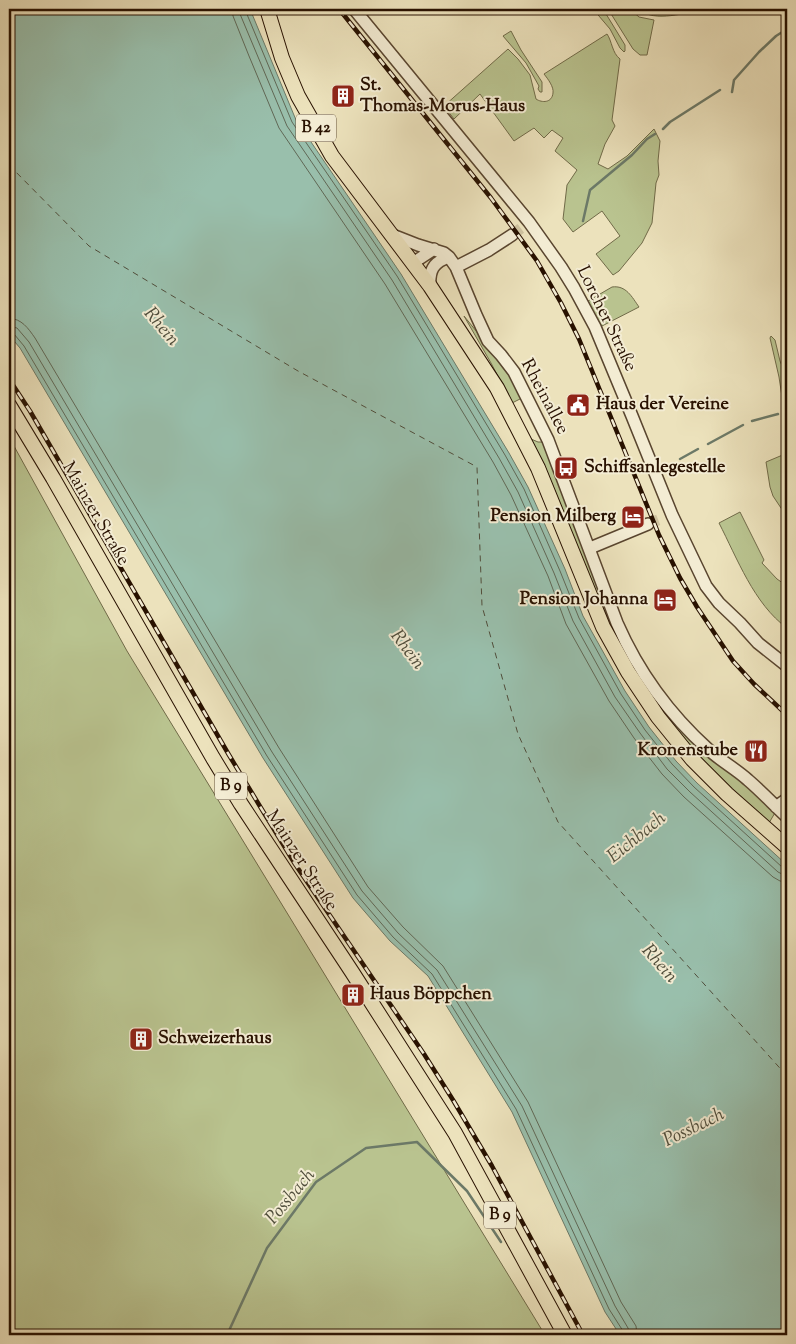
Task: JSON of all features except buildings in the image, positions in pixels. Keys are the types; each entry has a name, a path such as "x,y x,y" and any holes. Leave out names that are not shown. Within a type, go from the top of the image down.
{"main road":[{"name":"B 42","path":"267,9 282,58 304,108 332,156 430,286 497,388 538,468 603,627 616,653 640,692 674,738 706,774 787,847"},
{"name":"Mainzer Straße","path":"9,405 237,797 455,1133 565,1335"}],"street":[{"name":"Lorcher Straße","path":"354,9 527,224 574,288 595,328 632,416 667,516 700,576 713,596 758,643 787,666"},
{"name":"Rheinallee","path":"390,234 418,245 444,252 456,267 488,341 514,372 546,435 620,630 646,676 688,730 714,754 747,779 787,817"},
{"path":"456,267 490,250 512,235"},
{"path":"413,263 434,250"},
{"path":"430,286 431,269 440,261 449,257"},
{"path":"590,548 648,524"},
{"path":"776,807 787,799"}],"shaded area":[{"path":"593,9 603,9 625,45 624,52 610,29"},
{"path":"608,9 630,9 639,17 654,20 647,55 640,55 633,49"},
{"path":"638,9 706,9 706,11 671,16 654,16"},
{"path":"511,31 542,82 542,92 538,89 539,86 526,63 503,36"},
{"path":"607,34 615,54 620,59 612,120 615,126 605,144 598,164 608,169 627,156 654,129 660,141 659,175 656,183 652,223 642,243 619,271 613,275 596,254 620,236 602,211 573,232 563,219 567,185 577,170 555,151 563,138 552,130 544,138 534,128 514,141 480,94 454,119 444,106 508,49 530,75 536,99 541,101 549,100 553,91 544,74"},
{"path":"612,287 625,290 639,307 600,327 588,301"},
{"path":"464,316 510,373 522,398 512,403"},
{"path":"771,336 775,340 780,361 787,378 787,410 784,410"},
{"path":"9,437 127,651 545,1335 9,1335"},
{"path":"531,439 543,442 628,655 596,595 560,504"},
{"path":"785,454 782,485 787,497 787,517 773,496 766,462"},
{"path":"740,512 764,560 762,563 777,579 787,586 787,628 765,606 747,580 719,523"},
{"path":"664,709 776,811 769,823 691,748 662,711"}],"water":[{"path":"9,9 250,9 296,120 401,274 528,487 565,569 583,616 625,691 649,727 676,761 697,783 787,865 787,1335 620,1335 605,1312 512,1112 428,976 390,941 353,898 263,758 20,348 9,335"}],"waterway":[{"path":"732,92 734,80 759,52 776,36 787,29"},
{"path":"663,129 670,122 720,90"},
{"path":"583,221 590,190 655,134"},
{"path":"752,421 778,414"},
{"path":"708,444 743,425"},
{"path":"680,459 698,449"},
{"name":"Possbach","path":"227,1335 267,1248 316,1182 366,1148 417,1142 467,1191 501,1242"}],"ferry route":[{"path":"9,165 89,246 298,371 477,467 482,606 518,734 558,822 787,1076"}],"tunnel":[{"path":"512,235 524,226"},
{"path":"648,524 663,518"}],"railway":[{"path":"339,9 491,198 537,261 579,339 659,535 680,578 733,661 787,715"},
{"path":"9,379 30,411 229,755 295,864 453,1100 492,1166 583,1335"}],"place":[{"name":"St. Thomas-Morus-Haus","path":"343,96"},
{"name":"Haus der Vereine","path":"578,405"},
{"name":"Schiffsanlegestelle","path":"566,468"},
{"name":"Pension Milberg","path":"633,517"},
{"name":"Pension Johanna","path":"665,600"},
{"name":"Kronenstube","path":"756,751"},
{"name":"Haus Böppchen","path":"353,995"},
{"name":"Schweizerhaus","path":"141,1039"}],"water label":[{"name":"Rhein","path":"161,327"},
{"name":"Rhein","path":"407,650"},
{"name":"Eichbach","path":"637,838"},
{"name":"Rhein","path":"659,964"}]}
